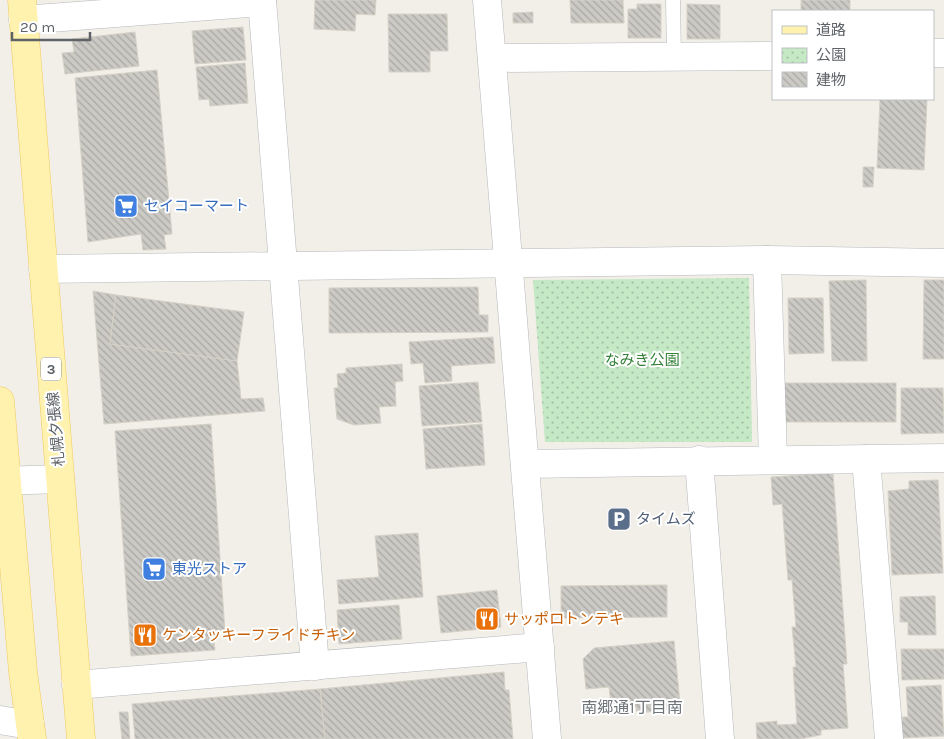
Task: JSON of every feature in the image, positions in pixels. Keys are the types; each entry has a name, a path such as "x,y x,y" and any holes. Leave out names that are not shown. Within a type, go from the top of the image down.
{"main road":[{"name":"札幌夕張線","path":"22,10 80,739"},
{"path":"0,401 3,481 31,732"}],"street":[{"path":"488,0 547,739"},
{"path":"22,10 262,1 315,666"},
{"path":"492,58 772,56"},
{"path":"43,269 767,260 944,263"},
{"path":"767,260 773,460"},
{"path":"525,464 699,460 944,458"},
{"path":"866,459 889,739"},
{"path":"699,460 720,739"},
{"path":"3,481 60,479"},
{"path":"76,685 540,647"},
{"path":"0,720 31,732"}],"lane":[{"path":"673,0 674,57"}],"green space":[{"name":"なみき公園","path":"749,278 752,442 545,442 533,280"}],"building":[{"path":"315,0 376,0 375,15 356,14 355,31 314,29"},
{"path":"570,0 623,0 624,23 571,23"},
{"path":"801,0 850,0 850,10 801,10"},
{"path":"637,4 661,4 661,38 628,38 628,9 637,9"},
{"path":"687,4 720,5 720,39 687,39"},
{"path":"533,12 533,23 513,23 513,13"},
{"path":"388,14 447,14 448,51 430,51 430,72 389,72"},
{"path":"243,27 246,60 195,64 192,31"},
{"path":"135,32 139,66 65,74 62,53 74,52 72,39"},
{"path":"245,63 248,103 210,106 209,99 199,100 196,67"},
{"path":"157,70 172,234 164,235 166,249 143,250 141,234 88,242 75,78"},
{"path":"880,100 927,100 924,170 877,168"},
{"path":"863,167 874,167 873,187 863,187"},
{"path":"866,280 867,361 832,361 829,281"},
{"path":"924,280 944,280 944,359 923,359"},
{"path":"478,287 479,315 488,315 488,332 329,333 329,288"},
{"path":"93,291 116,295 110,344 237,361 241,399 263,398 265,411 104,424"},
{"path":"116,295 244,312 237,361 110,344"},
{"path":"788,298 823,298 824,353 789,354"},
{"path":"493,337 495,363 451,366 452,381 425,383 423,363 411,364 409,342"},
{"path":"402,364 403,381 395,382 396,406 379,407 381,423 354,425 337,419 334,388 338,388 337,374 346,373 346,368"},
{"path":"478,382 482,422 422,426 419,386"},
{"path":"783,383 896,383 896,422 783,422"},
{"path":"901,388 943,388 944,433 901,434"},
{"path":"211,424 225,632 213,633 215,650 131,656 115,431"},
{"path":"482,424 485,465 426,469 423,429"},
{"path":"833,473 847,664 843,664 848,728 821,730 821,735 800,739 757,739 756,723 777,721 777,725 797,724 793,667 796,667 792,627 796,627 792,580 788,580 782,504 773,505 771,477"},
{"path":"938,480 943,573 892,575 888,491 909,489 909,481"},
{"path":"418,533 423,597 339,604 337,580 379,577 375,536"},
{"path":"667,585 667,617 561,618 561,586"},
{"path":"497,590 501,627 441,633 437,596"},
{"path":"935,596 936,635 908,635 908,622 900,622 900,597"},
{"path":"399,605 402,639 339,644 337,610"},
{"path":"674,641 680,703 676,704 677,709 637,713 636,707 621,708 621,704 611,705 609,687 586,689 583,659 594,648"},
{"path":"901,649 944,649 944,679 902,680"},
{"path":"504,672 505,690 509,690 513,739 325,739 320,689"},
{"path":"941,685 944,736 902,738 901,717 908,717 906,687"},
{"path":"320,689 325,739 135,739 132,704"},
{"path":"119,712 128,712 130,739 122,739"}],"place":[{"name":"セイコーマート","path":"126,206"},
{"name":"タイムズ","path":"619,519"},
{"name":"東光ストア","path":"154,569"},
{"name":"サッポロトンテキ","path":"487,619"},
{"name":"ケンタッキーフライドチキン","path":"145,635"}],"district":[{"name":"南郷通1丁目南","path":"632,707"}]}
